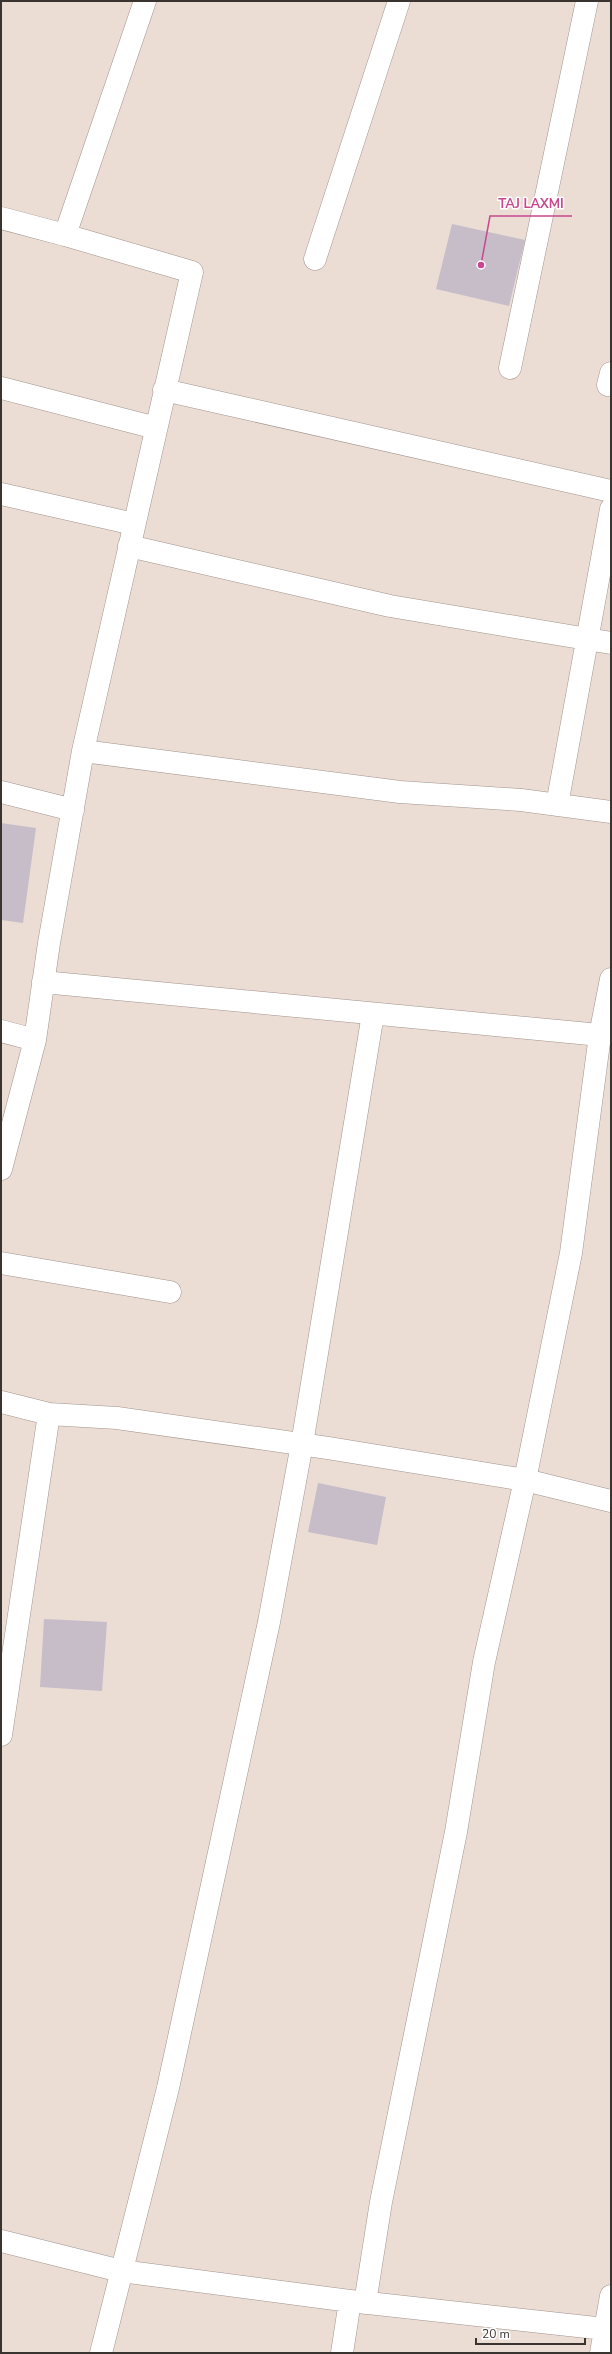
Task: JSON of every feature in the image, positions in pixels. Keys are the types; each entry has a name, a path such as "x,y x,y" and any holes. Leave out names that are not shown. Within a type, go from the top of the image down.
{"street":[{"path":"65,235 145,1"},
{"path":"315,259 399,1"},
{"path":"510,368 587,1"},
{"path":"1,218 192,272 83,751 43,982 35,1040 1,1169"},
{"path":"1,388 156,428"},
{"path":"164,390 611,490"},
{"path":"1,494 134,524"},
{"path":"557,804 611,509"},
{"path":"129,546 390,606 611,643"},
{"path":"83,751 400,792 521,800 611,812"},
{"path":"1,792 73,810"},
{"path":"342,2353 358,2302 381,2202 456,1832 484,1662 525,1480 571,1253 600,1035 611,979"},
{"path":"43,982 600,1035"},
{"path":"101,2353 168,2088 270,1622 302,1444 373,1014"},
{"path":"1,1031 35,1040"},
{"path":"1,1263 170,1292"},
{"path":"1,1402 49,1414 117,1418 302,1444 525,1480 611,1500"},
{"path":"1,1735 49,1414"},
{"path":"1,2241 121,2271 358,2302 605,2329"},
{"path":"601,2353 611,2296"}],"building":[{"path":"452,224 525,240 509,306 436,289"},
{"path":"1,823 36,828 23,923 1,920"},
{"path":"318,1483 386,1497 377,1545 308,1532"},
{"path":"44,1619 107,1622 102,1691 40,1687"}],"place":[{"name":"TAJ LAXMI","path":"481,265"}]}
